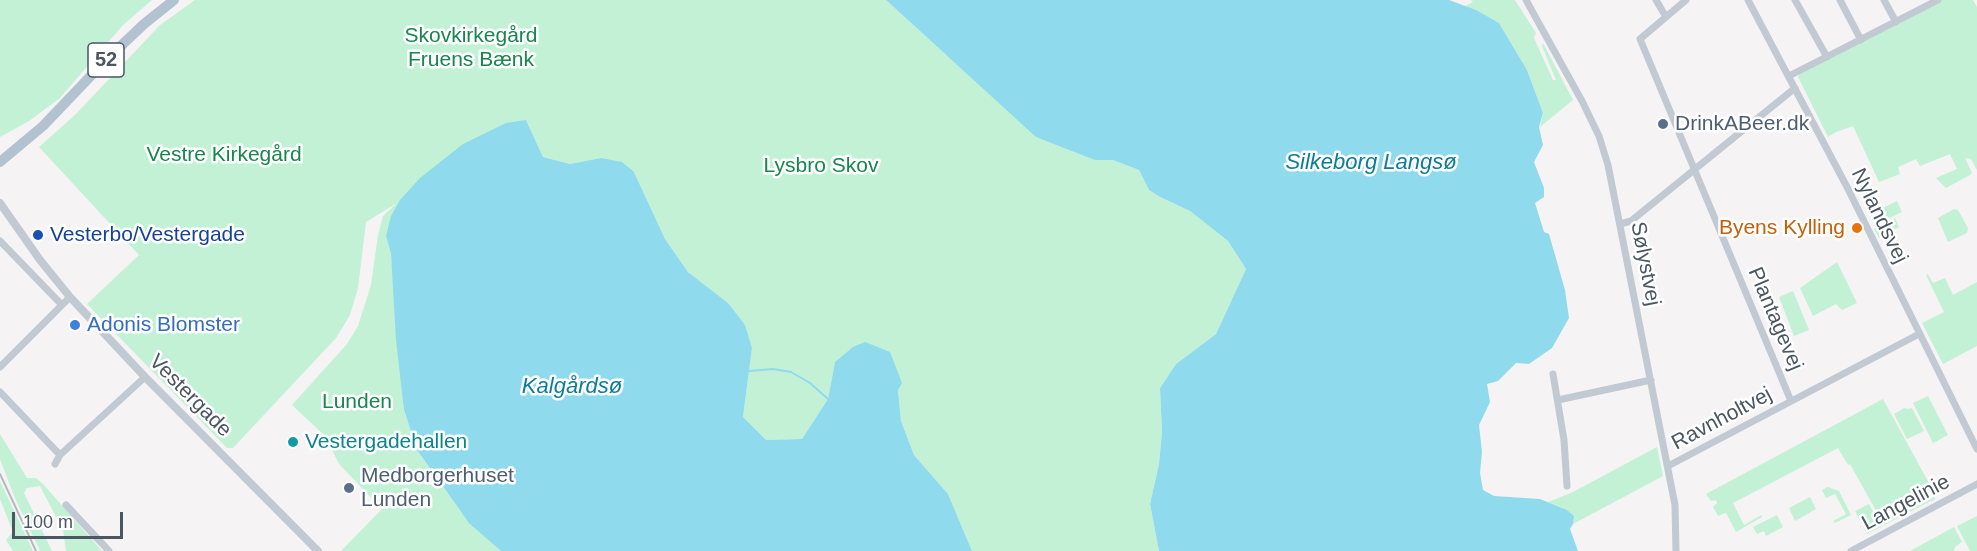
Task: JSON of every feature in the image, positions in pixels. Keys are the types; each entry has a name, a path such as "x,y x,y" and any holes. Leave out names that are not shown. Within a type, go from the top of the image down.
{"main road":[{"name":"52","path":"0,162 43,126 105,61 144,24 174,0"}],"street":[{"name":"Sølystvej","path":"1526,0 1582,101 1599,136 1608,165 1675,505 1676,551"},
{"path":"1656,0 1666,17"},
{"name":"Plantagevej","path":"1686,0 1640,39 1791,401"},
{"name":"Nylandsvej","path":"1749,0 1847,187 1977,449"},
{"path":"1795,0 1827,57"},
{"path":"1840,0 1861,40"},
{"path":"1884,0 1896,22"},
{"path":"1789,76 1896,22 1929,2 1938,0"},
{"path":"1620,224 1631,220 1795,88"},
{"name":"Vestergade","path":"0,203 40,260 70,297 145,377 318,551"},
{"path":"0,241 62,305"},
{"path":"0,367 70,297"},
{"name":"Ravnholtvej","path":"1668,466 1919,334"},
{"path":"1553,374 1564,440 1567,486"},
{"path":"55,465 60,455 145,377"},
{"path":"1558,400 1651,380"},
{"path":"0,393 60,455"},
{"name":"Langelinie","path":"1851,551 1977,484"},
{"path":"66,505 109,551"},
{"path":"1864,544 1869,551"}],"green space":[{"path":"0,0 152,0 123,25 60,98 29,121 0,137"},
{"name":"Lysbro Skov","path":"195,0 886,0 945,54 1095,160 1113,160 1139,170 1149,190 1190,211 1228,241 1246,269 1216,334 1176,364 1160,388 1162,432 1159,464 1150,504 1159,551 972,551 948,494 914,455 901,421 898,390 835,362 828,399 802,439 766,440 743,417 752,348 728,303 688,272 665,239 634,172 601,158 570,164 543,157 526,120 386,236 391,254 404,410 417,450 461,512 501,551 341,551 382,509 339,464 325,436 292,405 347,344 358,326 371,285 383,216 397,203 366,222 358,288 350,315 336,338 233,448 227,448 87,304 139,255 39,147 76,114 160,25"},
{"path":"1471,0 1515,0 1536,33 1534,38 1553,80 1556,80 1542,46 1543,43 1573,100 1540,127 1543,113 1527,70 1499,23 1465,6 1473,2"},
{"path":"1942,0 1973,0 1977,7 1977,170 1971,159 1965,158 1972,173 1946,188 1936,178 1957,169 1950,154 1920,166 1916,159 1898,167 1900,174 1879,182 1853,126 1828,137 1798,77 1800,73"},
{"path":"1897,201 1902,212 1879,223 1873,213"},
{"path":"1954,209 1958,210 1968,228 1967,233 1948,242 1938,218"},
{"path":"1895,218 1899,227 1879,238 1874,229"},
{"path":"1837,262 1857,303 1842,310 1836,304 1813,316 1800,288"},
{"path":"1928,274 1933,283 1945,278 1953,295 1977,282 1977,346 1943,364 1922,323 1944,312 1926,275"},
{"path":"1793,291 1809,330 1794,336 1779,297"},
{"path":"1928,396 1948,435 1933,443 1913,403"},
{"path":"1883,399 1935,494 1933,495 1935,499 1884,525 1850,464 1848,465 1838,448 1733,503 1744,525 1761,515 1762,517 1736,532 1726,513 1718,516 1713,507 1717,503 1716,500 1711,501 1706,494"},
{"path":"1904,408 1912,408 1924,431 1907,439 1894,414"},
{"path":"0,434 27,478 36,478 43,484 102,551 66,551 63,530 40,486 27,488 24,493 52,551 40,551 14,496 0,459"},
{"path":"1657,447 1663,476 1573,524 1574,516 1567,510 1548,502 1573,492"},
{"path":"0,481 33,551 13,551 6,540 13,532 0,499"},
{"path":"1828,487 1839,491 1851,515 1835,523 1833,521 1846,514 1835,494 1826,498 1822,490"},
{"path":"1810,497 1816,509 1795,521 1789,508"},
{"path":"1869,504 1881,527 1867,534 1863,526 1868,523 1865,519 1860,521 1855,511"},
{"path":"1777,515 1783,527 1766,536 1764,531 1757,534 1753,527"},
{"path":"1977,516 1977,551 1970,551 1957,526"},
{"path":"1954,527 1962,542 1955,547 1954,551 1910,551"}],"water":[{"name":"Silkeborg Langsø","path":"886,0 1449,0 1476,10 1499,23 1527,70 1543,113 1539,127 1543,145 1534,162 1544,188 1544,197 1535,203 1544,232 1549,234 1565,290 1569,318 1552,348 1529,364 1516,363 1498,381 1487,384 1490,402 1479,425 1482,452 1480,473 1483,490 1494,496 1540,499 1567,510 1574,516 1570,529 1578,551 1159,551 1150,504 1159,464 1162,432 1160,388 1176,364 1216,334 1246,269 1228,241 1190,211 1149,190 1139,170 1113,160 1095,160 1036,137"},
{"name":"Kalgårdsø","path":"526,120 543,157 570,164 601,158 622,162 634,172 665,239 688,272 728,303 745,325 752,348 743,417 766,440 802,439 828,399 835,362 853,347 865,342 890,352 902,383 898,390 901,421 914,455 948,494 972,551 501,551 469,523 417,450 404,410 396,340 391,254 386,236 391,216 400,200 420,178 463,144 506,123"}],"waterway":[{"path":"749,371 773,369 791,372 810,383 828,399"}],"railway":[{"path":"0,474 36,551"}],"place":[{"name":"DrinkABeer.dk","path":"1663,124"},
{"name":"Byens Kylling","path":"1857,228"},
{"name":"Vesterbo/Vestergade","path":"38,235"},
{"name":"Adonis Blomster","path":"75,325"},
{"name":"Vestergadehallen","path":"293,442"},
{"name":"Medborgerhuset Lunden","path":"349,488"}],"park label":[{"name":"Skovkirkegård Fruens Bænk","path":"471,48"},
{"name":"Vestre Kirkegård","path":"224,155"},
{"name":"Lunden","path":"357,402"}]}
